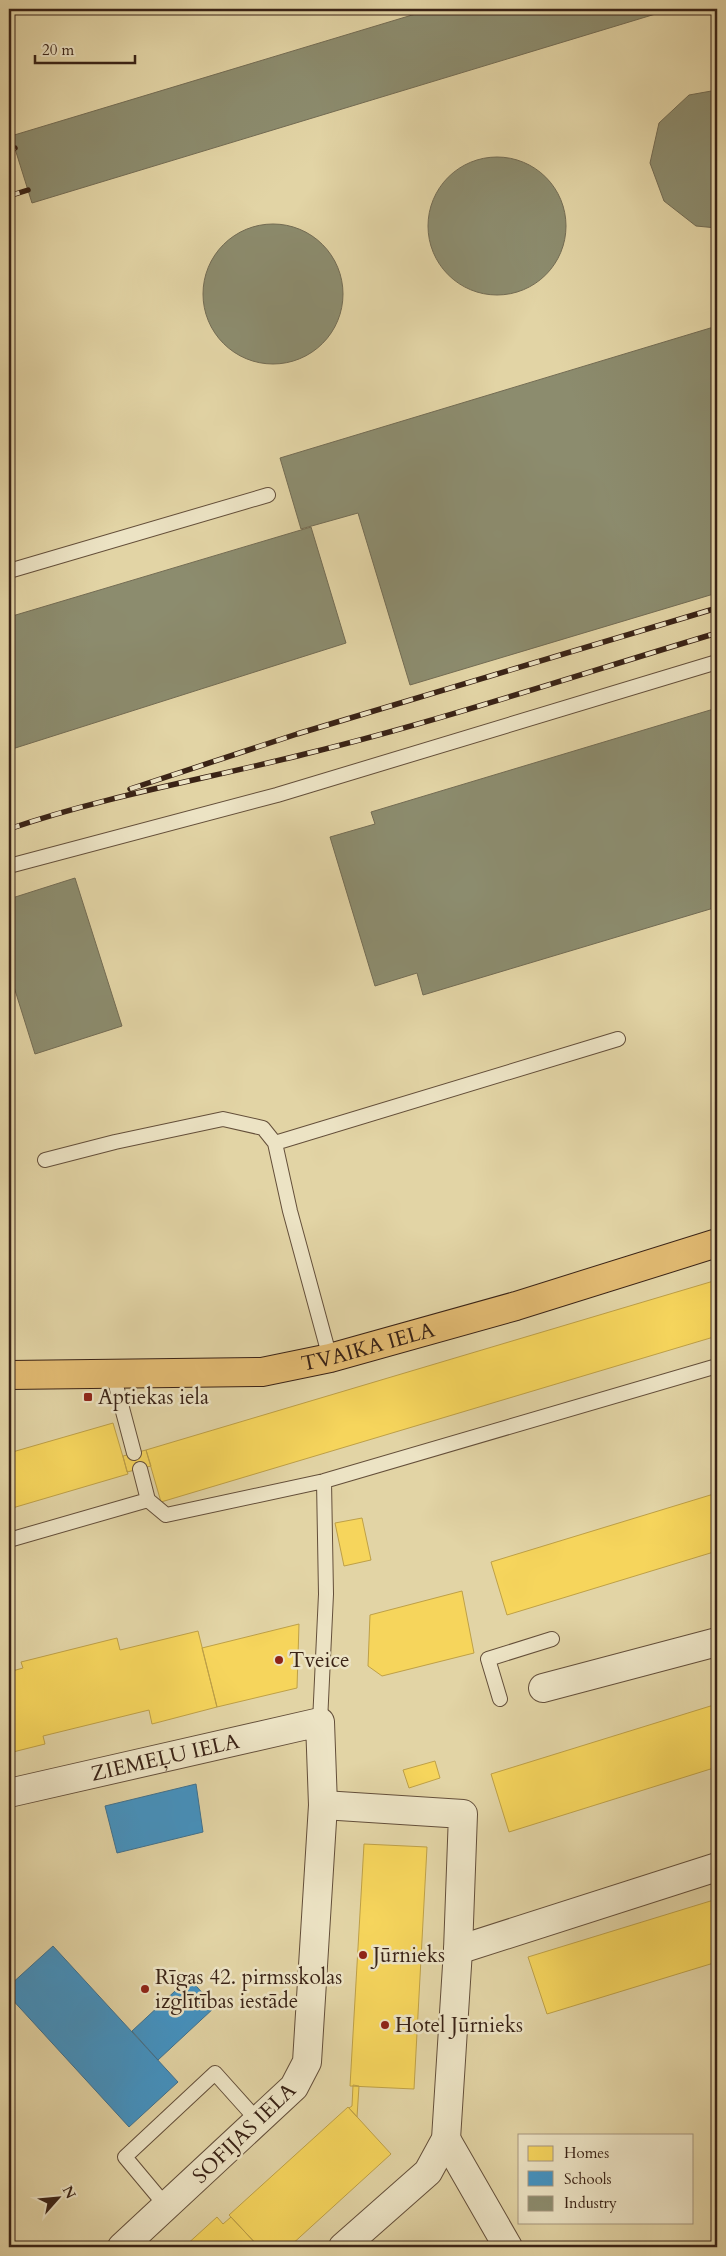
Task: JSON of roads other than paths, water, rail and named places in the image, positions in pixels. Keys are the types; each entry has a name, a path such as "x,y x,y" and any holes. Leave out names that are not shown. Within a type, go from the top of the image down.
{"main road":[{"name":"TVAIKA IELA","path":"9,1375 262,1372 330,1358 516,1306 717,1243"}],"street":[{"path":"543,1688 717,1642"},
{"name":"ZIEMEĻU IELA","path":"9,1793 320,1722"},
{"name":"SOFIJAS IELA","path":"122,2247 294,2087 307,2062 323,1805 320,1722"},
{"path":"323,1805 463,1814 458,1950 446,2139 428,2172 343,2247"},
{"path":"458,1950 717,1867"},
{"path":"446,2139 508,2247"}],"lane":[{"path":"9,571 268,495"},
{"path":"9,866 277,795 717,662"},
{"path":"275,1143 618,1038"},
{"path":"46,1160 115,1142 223,1119 263,1128 275,1143 290,1211 330,1358"},
{"path":"140,1469 148,1500 166,1515 324,1481 717,1366"},
{"path":"113,1374 134,1453"},
{"path":"320,1722 326,1594 324,1481"},
{"path":"9,1540 148,1500"},
{"path":"500,1699 488,1659 552,1639"},
{"path":"166,2206 125,2157 215,2073 258,2121"}],"railway":[{"path":"9,150 15,148"},
{"path":"9,196 28,190"},
{"path":"130,789 297,734 717,608"},
{"path":"9,829 119,797 268,763 409,727 717,633"}],"place":[{"name":"Aptiekas iela","path":"88,1397"},
{"name":"Tveice","path":"279,1660"},
{"name":"Jūrnieks","path":"363,1955"},
{"name":"Rīgas 42. pirmsskolas izglītības iestāde","path":"145,1989"},
{"name":"Hotel Jūrnieks","path":"385,2025"}]}
